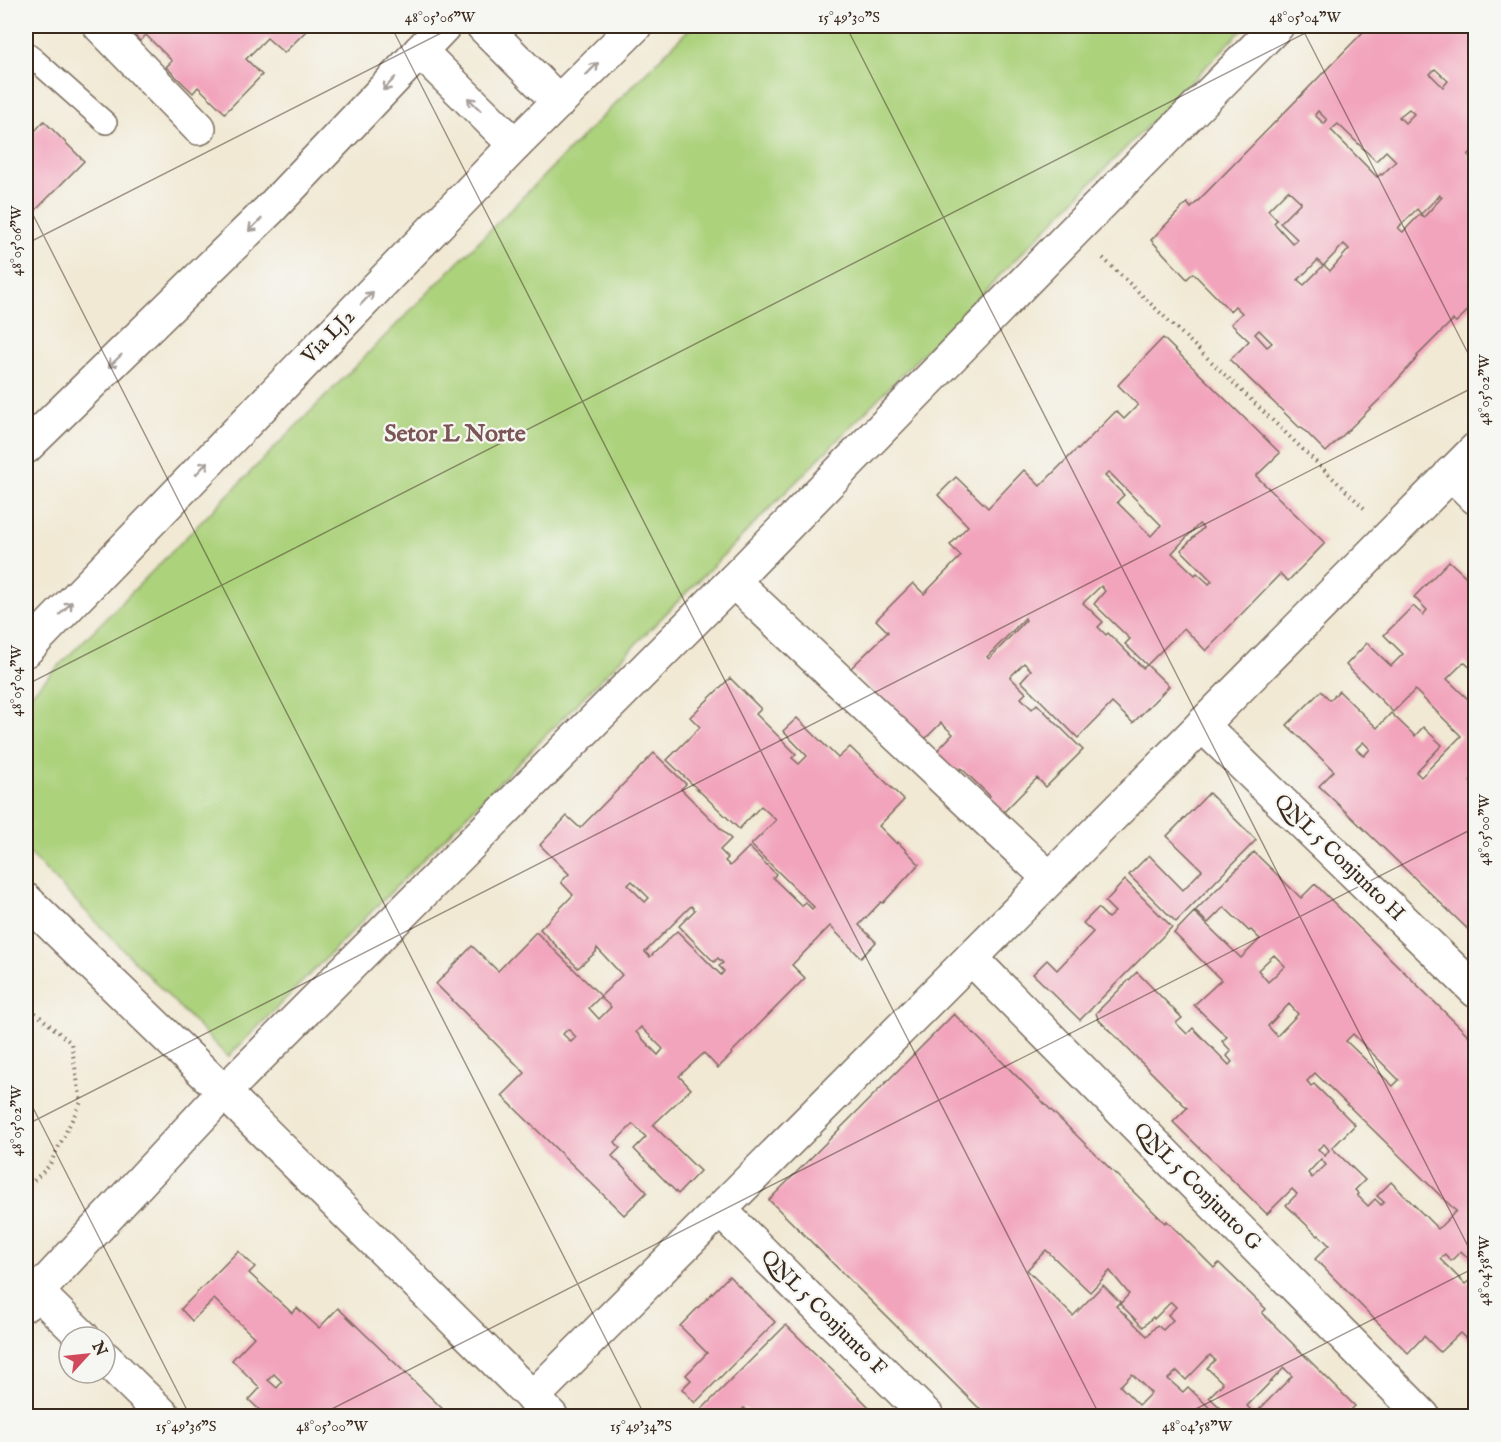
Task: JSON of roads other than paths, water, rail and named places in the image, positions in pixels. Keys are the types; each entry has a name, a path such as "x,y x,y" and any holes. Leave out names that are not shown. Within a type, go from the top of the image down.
{"street":[{"path":"100,26 199,128"},
{"path":"26,447 270,209 444,26"},
{"path":"483,26 559,102"},
{"name":"Via LJ2","path":"26,650 515,145 635,26"},
{"path":"67,1325 31,1298 224,1092 733,581 1277,26"},
{"path":"420,51 515,145"},
{"path":"26,900 224,1092 542,1407 720,1210 1476,449"},
{"path":"1451,473 1476,498"},
{"path":"733,581 1049,878"},
{"name":"QNL 5 Conjunto H","path":"1202,724 1476,991"},
{"name":"QNL 5 Conjunto G","path":"971,958 1423,1416"},
{"name":"QNL 5 Conjunto F","path":"720,1210 927,1416"},
{"path":"117,1371 164,1416"}],"lane":[{"path":"26,53 106,123"}],"district":[{"name":"Setor L Norte","path":"455,434"}]}
